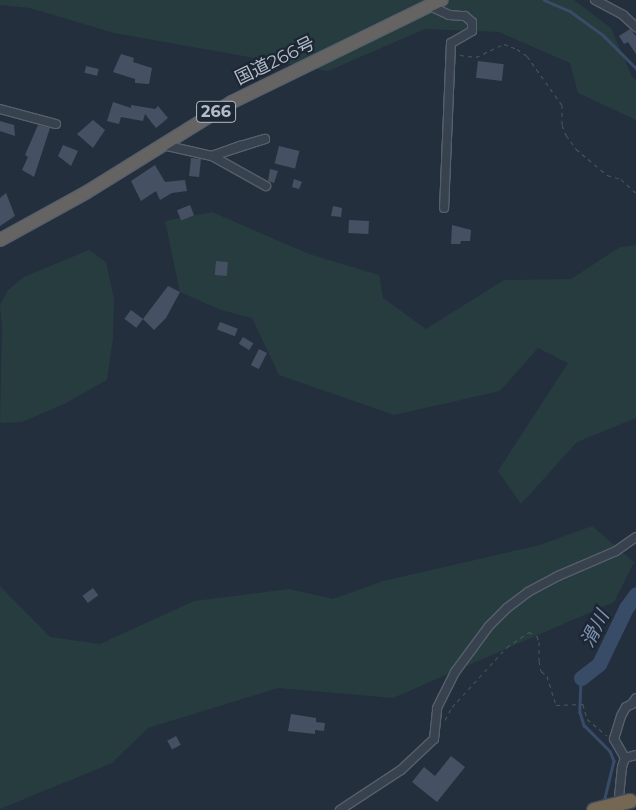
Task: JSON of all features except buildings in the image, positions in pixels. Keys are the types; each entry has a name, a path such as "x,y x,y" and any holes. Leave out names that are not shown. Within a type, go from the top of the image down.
{"highway":[{"name":"国道266号","path":"0,240 87,192 232,102 435,3"},
{"path":"594,810 630,801"}],"street":[{"path":"595,0 622,15 636,27"},
{"path":"435,3 450,14 465,16 472,22 472,31 451,43 449,55 444,208"},
{"path":"0,109 56,124"},
{"path":"265,139 238,147 212,156 240,146 265,139"},
{"path":"164,145 212,156 266,186"},
{"path":"340,810 401,770 434,739 437,708 455,672 489,626 507,608 528,592 558,576 616,551 636,537"},
{"path":"618,810 625,758 614,739 626,707 632,704 636,698"},
{"path":"625,758 636,755"}],"path":[{"path":"449,55 476,57 504,44 517,49 527,56 562,105 562,124 566,135 576,149 607,175 621,179 636,193"},
{"path":"443,723 452,707 507,647 529,632 537,636 540,642 539,661 541,671 547,676 556,705 583,704 587,719 614,739"}],"green space":[{"path":"0,0 574,0 611,28 632,77 636,80 636,120 578,93 570,63 499,32 425,29 328,71 114,33 30,8 0,5"},
{"path":"212,212 309,254 379,275 383,298 426,329 504,280 571,279 620,247 636,245 636,418 577,442 521,504 498,471 568,363 538,348 500,391 394,415 279,375 252,318 221,310 180,292 165,221"},
{"path":"89,250 106,262 114,299 113,338 107,380 64,404 22,422 0,423 2,328 0,305 8,290 24,277"},
{"path":"592,526 634,562 614,602 393,698 278,688 148,728 112,763 0,809 0,586 50,637 100,644 194,601 289,589 333,599 383,581 540,545"}],"waterway":[{"path":"544,0 570,11 603,35 636,68"},
{"name":"滑川","path":"581,678 599,664 626,608 636,594"},
{"path":"581,678 580,712 584,725 610,751 614,761 604,802"}]}
